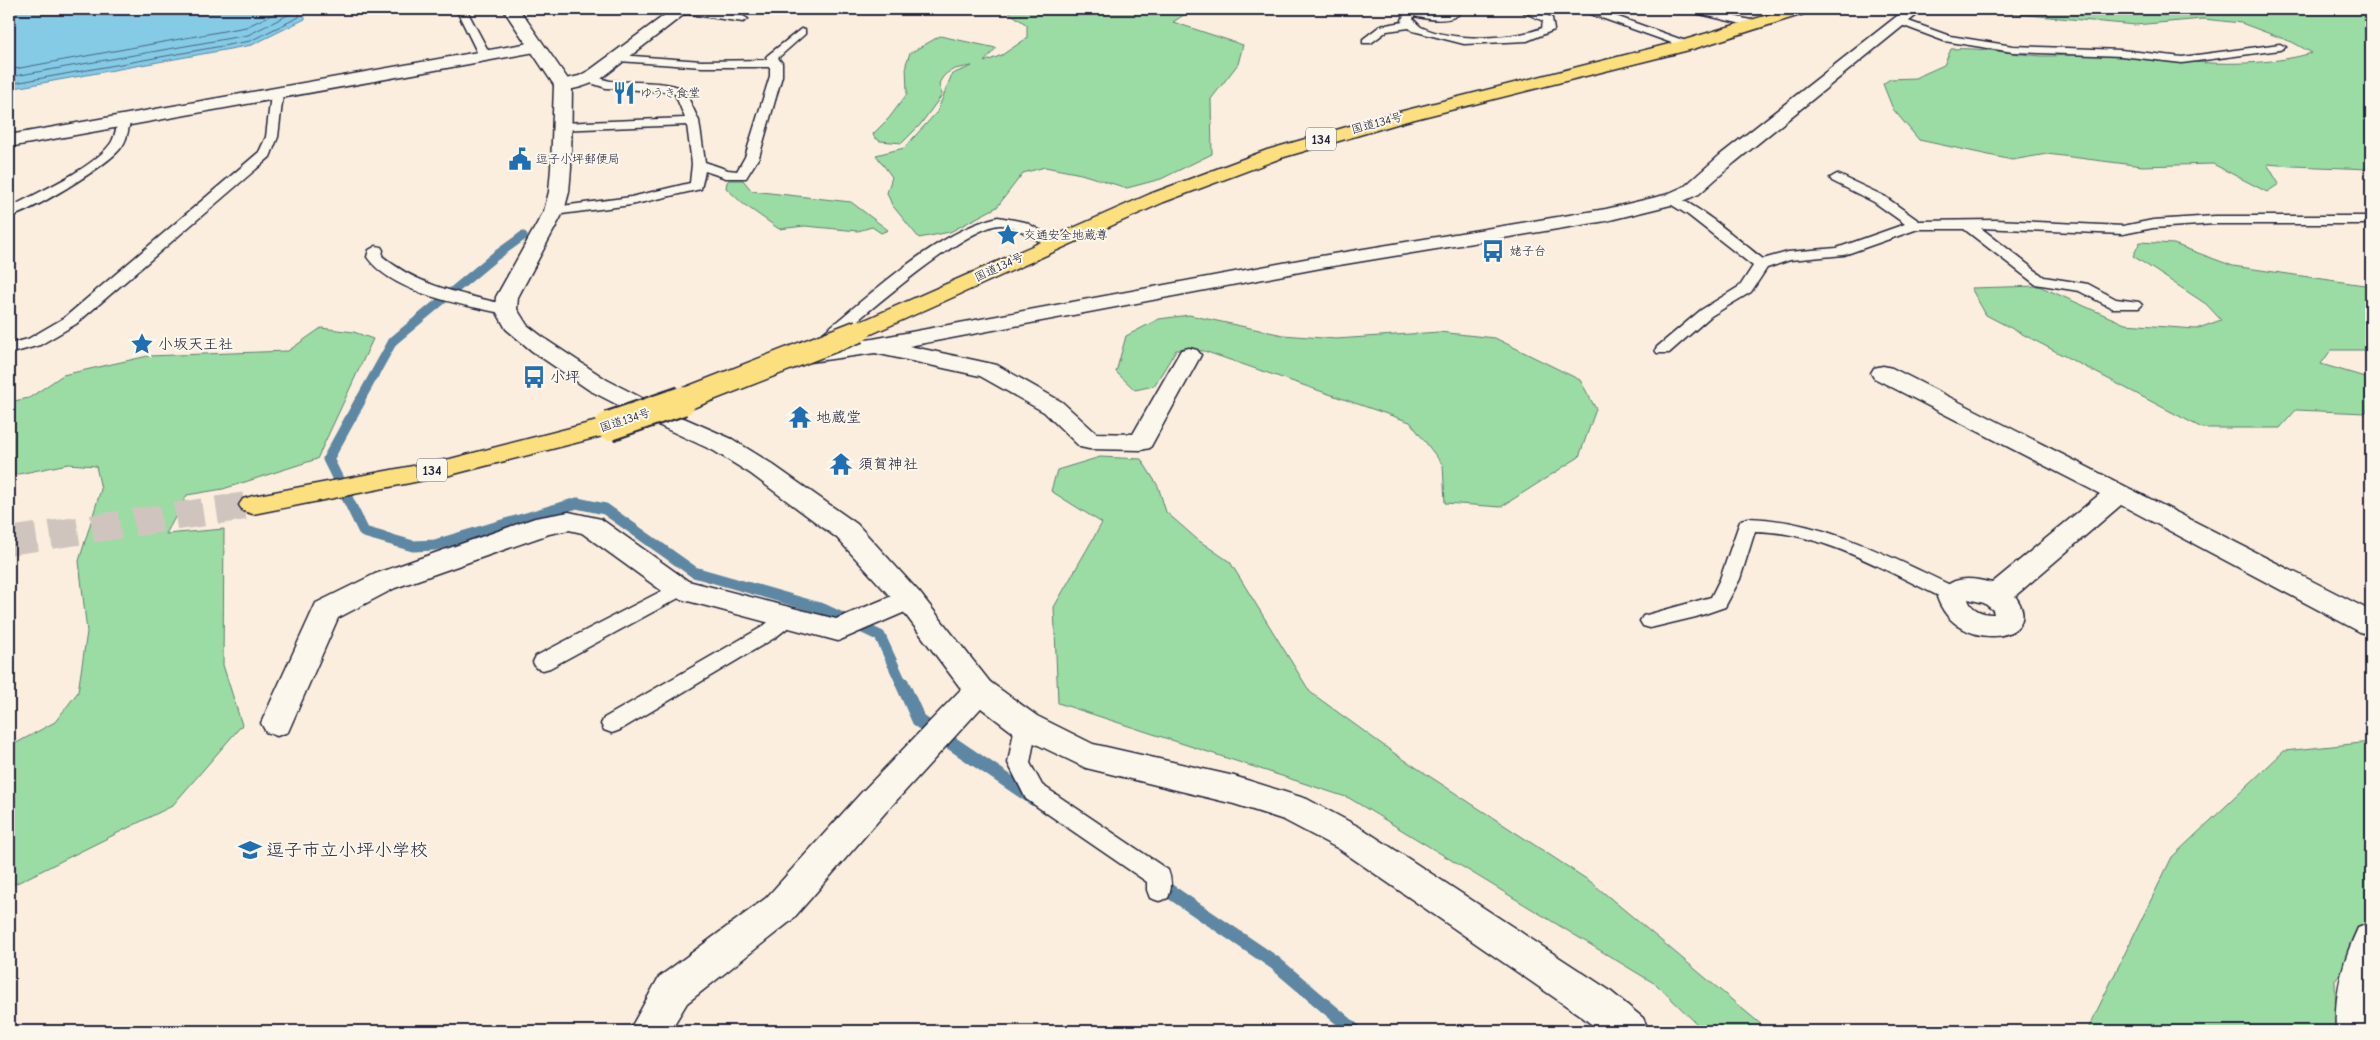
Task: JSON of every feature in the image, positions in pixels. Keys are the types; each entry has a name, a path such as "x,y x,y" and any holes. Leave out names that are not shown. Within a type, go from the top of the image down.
{"highway":[{"name":"国道134号","path":"253,505 450,467 609,426 866,338 1054,242 1220,173 1317,140 1401,117 1687,46 1759,25 1804,9"}],"street":[{"path":"511,9 563,85 559,184 554,211 506,297 506,309 518,329 598,385 654,414 723,445 768,473 847,531 909,599 979,690 1026,726 1086,755 1234,790 1295,809 1350,839 1595,1003 1629,1031"},
{"path":"563,85 589,78 619,58 682,10"},
{"path":"654,414 700,398 805,356 866,338 1476,235 1606,216 1672,199 1692,190 1727,159 1908,15"},
{"path":"9,141 536,47"},
{"path":"866,338 988,370 1053,407 1089,441 1141,442 1189,355"},
{"path":"1883,373 2371,624"},
{"path":"1954,594 1952,597 1954,605 1959,613 1970,620 1990,626 1998,626 2009,619 2010,613 1996,596 2119,493"},
{"path":"277,723 326,611 385,581 545,526 569,521 591,526 679,589 838,630 909,599"},
{"path":"649,1031 673,990 779,909 979,690"},
{"path":"2356,1031 2354,1000 2366,950 2371,940"}],"lane":[{"path":"460,9 485,56"},
{"path":"1367,41 1384,28 1408,15 1448,16 1460,9"},
{"path":"1408,15 1418,29 1464,42 1527,38 1548,30 1548,20 1530,10 1522,9"},
{"path":"1586,9 1687,46"},
{"path":"1691,9 1759,25"},
{"path":"682,10 743,18"},
{"path":"1908,15 1948,39 2013,49 2121,53 2182,60 2280,47"},
{"path":"699,164 726,174 741,175 752,157 776,76 776,63 772,57 801,32"},
{"path":"619,58 702,64 776,63"},
{"path":"554,211 631,201 696,186 699,164 693,121 680,92 673,89 606,84 589,78"},
{"path":"10,349 34,342 85,309 115,281 265,154 272,137 277,94"},
{"path":"9,213 115,147 120,138 124,121"},
{"path":"562,127 693,121"},
{"path":"1837,178 1879,199 1916,225"},
{"path":"1672,199 1694,212 1761,265"},
{"path":"1662,350 1706,313 1746,289 1761,265 1788,256 1839,252 1916,225 1969,226 1995,224 2123,230 2153,224 2215,220 2371,220"},
{"path":"805,356 947,246 980,225 998,221 1015,222 1054,242"},
{"path":"1969,226 2040,282 2083,287 2112,304 2134,305"},
{"path":"376,250 374,257 386,269 410,282 461,300 506,309"},
{"path":"1650,621 1696,610 1718,602 1730,579 1748,524 1759,523 1805,532 1859,552 1954,594"},
{"path":"543,662 679,589"},
{"path":"612,724 769,632 788,617"},
{"path":"1026,726 1019,763 1034,792 1160,877 1159,890"}],"green space":[{"path":"1004,9 1193,9 1173,22 1243,45 1238,64 1211,99 1212,154 1161,179 1127,188 1081,174 1045,167 1023,173 997,207 950,232 919,238 892,205 887,193 892,177 876,155 904,148 937,112 952,74 972,66 948,72 945,75 939,84 942,95 920,125 902,143 880,141 873,134 889,118 907,94 906,64 910,53 940,36 996,48 984,62 1002,55 1027,38 1027,25"},
{"path":"1998,9 2371,9 2371,169 2267,164 2279,184 2267,192 2213,164 2142,166 2047,154 2012,160 1919,140 1893,109 1883,84 1890,79 1915,78 1944,65 1951,49 1985,50 2042,56 2088,54 2228,63 2284,59 2312,53 2292,42 2241,23 2203,19 2135,25 2006,13"},
{"path":"729,180 743,180 752,191 851,202 888,230 881,233 872,227 858,231 805,226 779,229 742,203 726,188"},
{"path":"2140,242 2174,244 2233,266 2371,286 2371,350 2331,350 2321,364 2365,377 2370,386 2371,395 2368,409 2365,413 2296,410 2280,428 2202,428 1986,315 1971,288 2039,286 2125,324 2196,329 2221,320 2206,304 2133,256"},
{"path":"1189,315 1283,335 1336,339 1439,332 1495,338 1580,380 1596,409 1579,457 1501,507 1445,503 1443,465 1410,422 1204,351 1176,350 1154,386 1135,390 1116,372 1126,336 1159,319"},
{"path":"321,328 354,332 373,339 317,459 223,489 187,495 166,534 224,529 223,665 242,725 172,806 9,887 9,747 55,722 78,692 87,632 79,561 101,489 96,466 68,464 9,476 9,402 29,398 63,375 148,356 288,351"},
{"path":"1100,457 1141,459 1158,486 1166,512 1198,540 1230,562 1310,692 1394,753 1591,882 1769,1031 1704,1031 1657,985 1349,798 1058,703 1054,607 1102,523 1051,491 1057,470"},
{"path":"2371,742 2371,933 2335,980 2336,1031 2087,1031 2172,857 2284,751"}],"water":[{"path":"9,9 304,9 305,19 252,45 9,89"}],"waterway":[{"path":"359,402 393,341 494,257 523,236"},
{"path":"360,401 328,459 364,532 413,546 435,545 577,503 605,509 694,572 823,609 880,636 902,684"},
{"path":"902,683 919,721 1034,799"},
{"path":"1159,884 1275,963 1355,1031"}],"tunnel":[{"path":"9,541 253,505"}],"place":[{"name":"ゆうき食堂","path":"624,93"},
{"name":"逗子小坪郵便局","path":"520,159"},
{"name":"交通安全地蔵尊","path":"1008,235"},
{"name":"姥子台","path":"1493,251"},
{"name":"小坂天王社","path":"142,344"},
{"name":"小坪","path":"534,377"},
{"name":"地蔵堂","path":"800,417"},
{"name":"須賀神社","path":"841,464"},
{"name":"逗子市立小坪小学校","path":"250,850"}]}
